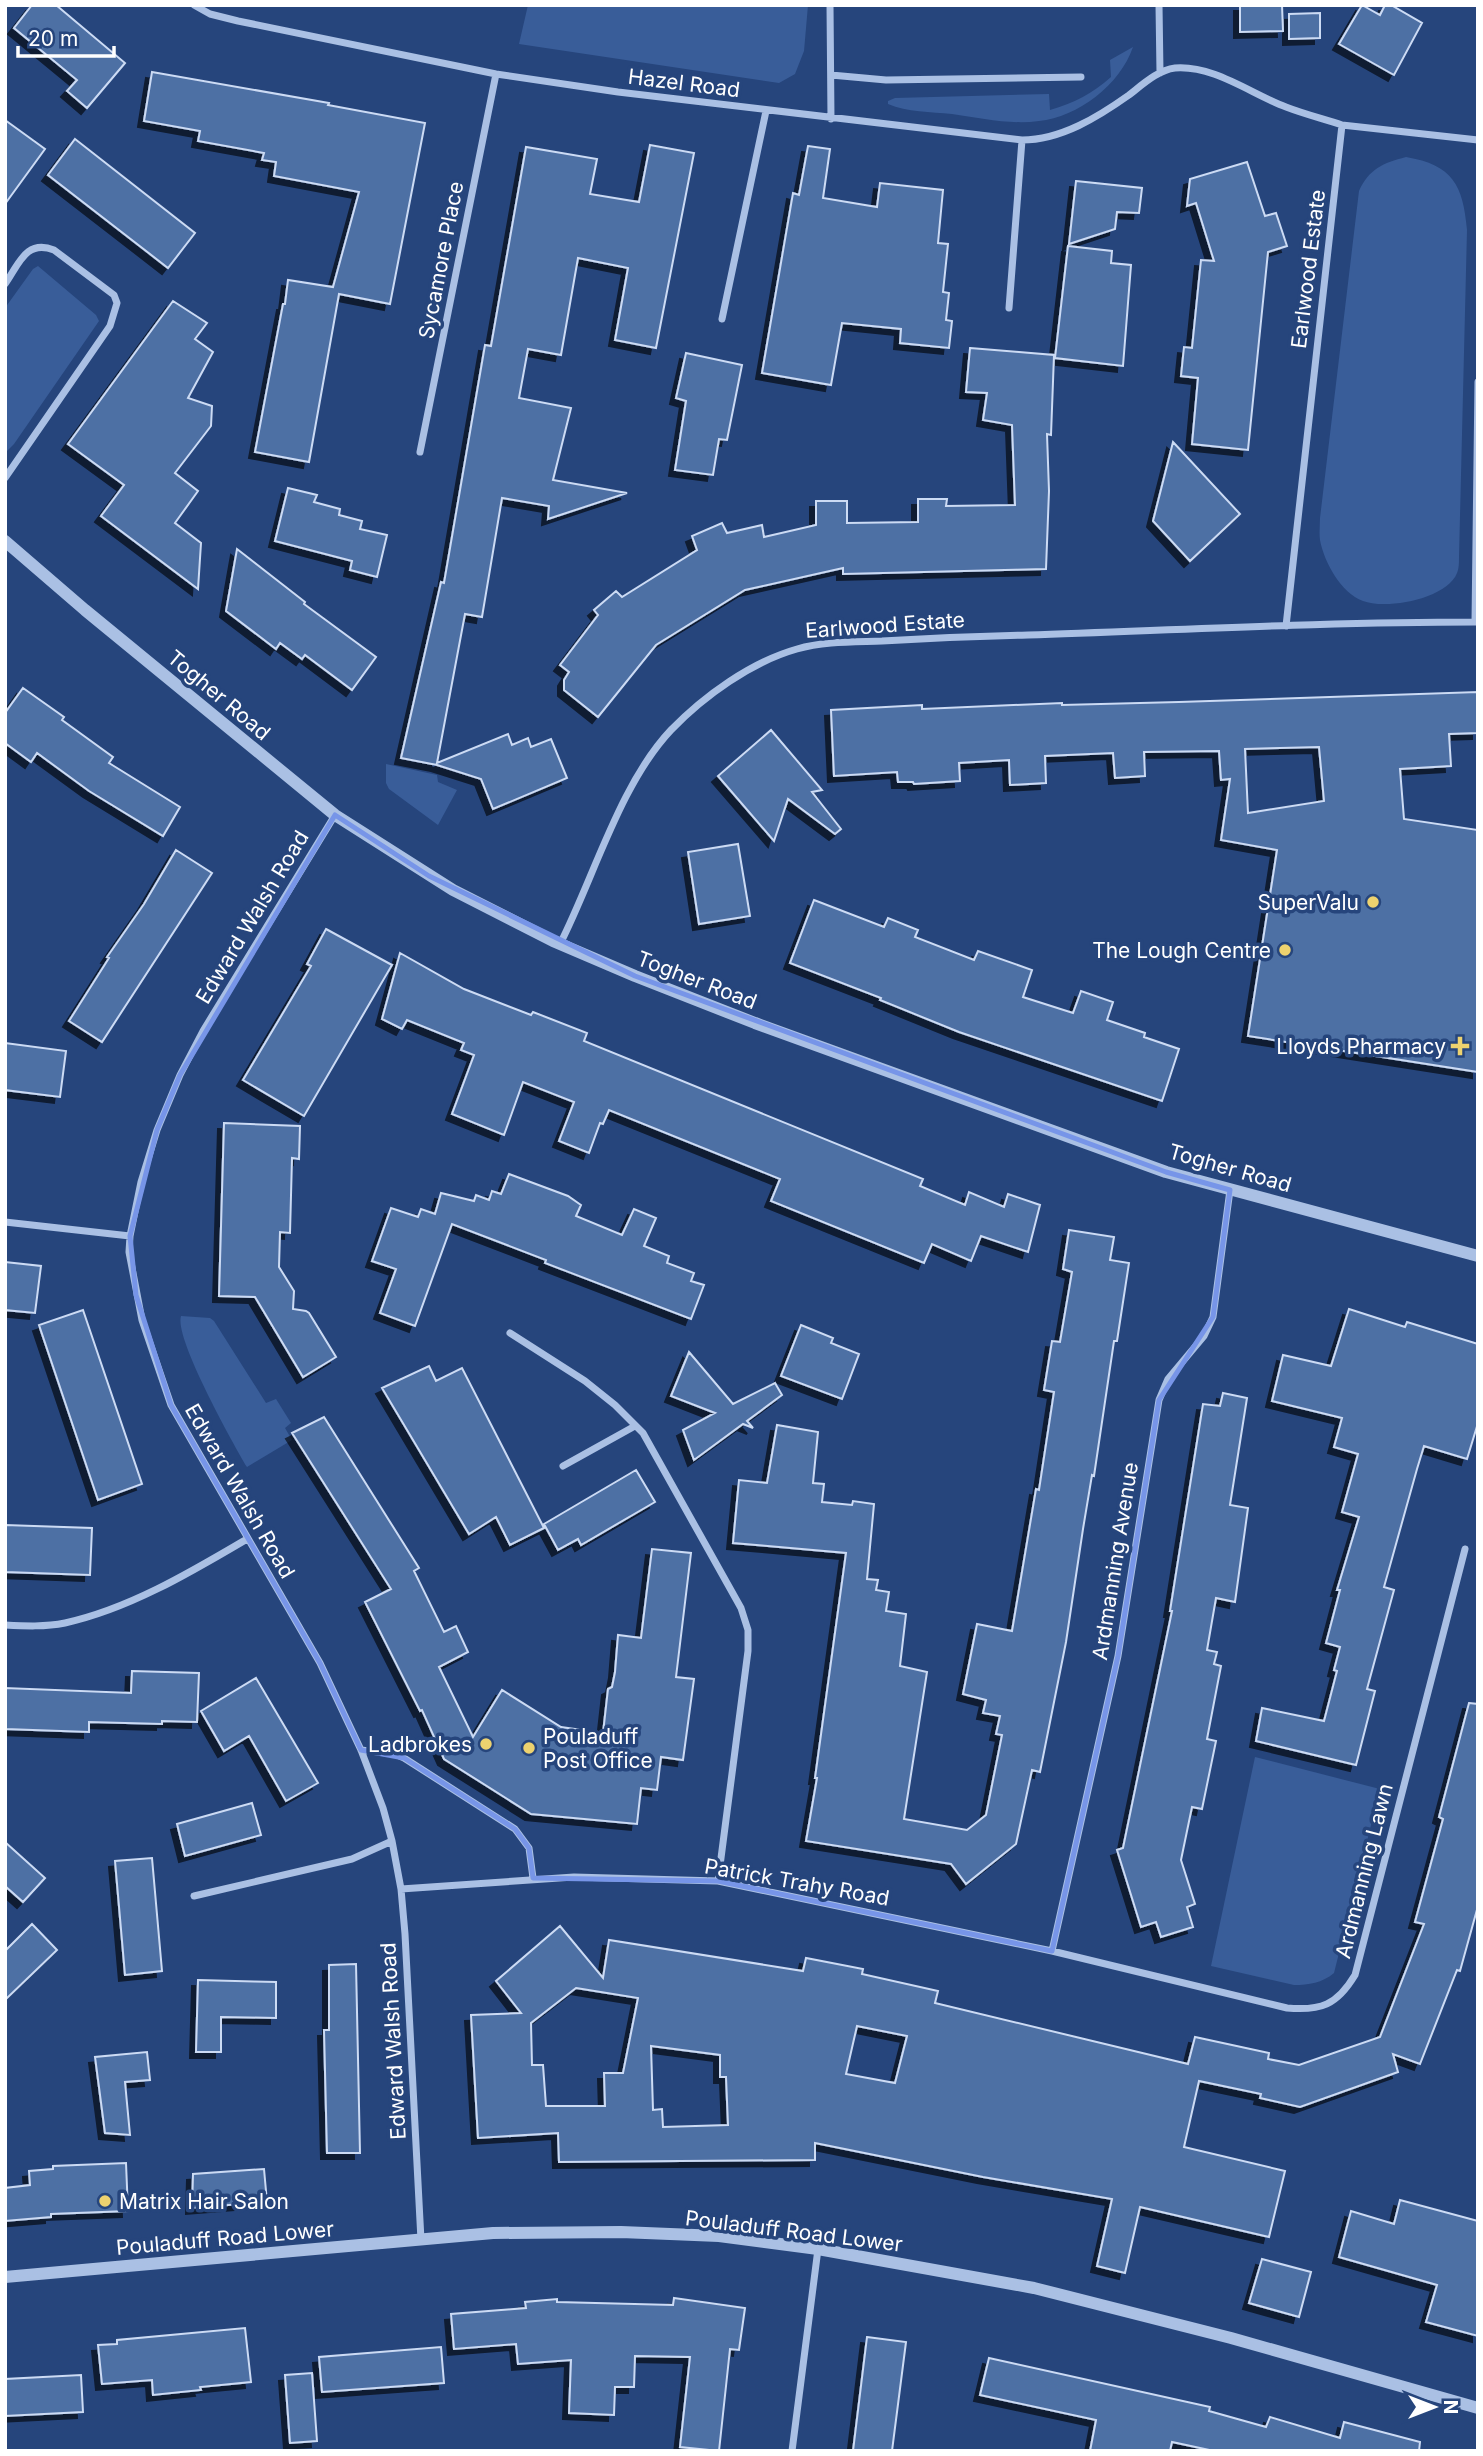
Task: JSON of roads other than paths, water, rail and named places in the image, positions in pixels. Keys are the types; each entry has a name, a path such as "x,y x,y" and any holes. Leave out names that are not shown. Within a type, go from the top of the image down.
{"street":[{"name":"Hazel Road","path":"194,5 210,14 496,74 766,111 1021,140 1037,140 1074,128 1160,73"},
{"path":"207,5 210,14"},
{"path":"830,5 831,119"},
{"path":"1159,5 1160,73 1173,68 1209,74 1286,107 1342,125 1478,140"},
{"name":"Sycamore Place","path":"420,452 496,74"},
{"path":"831,75 886,80 1081,77"},
{"path":"722,318 766,111"},
{"name":"Earlwood Estate","path":"1286,626 1342,125"},
{"path":"1009,308 1021,140"},
{"path":"5,284 30,249 45,247 54,250 114,295 117,303 110,326 5,478"},
{"name":"Earlwood Estate","path":"560,944 628,793 651,753 692,711 729,683 781,654 825,643 1286,626 1476,622 1478,382"},
{"name":"Togher Road","path":"5,541 335,815 453,890 560,944 755,1023 1166,1172 1478,1256"},
{"name":"Edward Walsh Road","path":"335,815 203,1031 180,1075 157,1130 141,1182 130,1236 131,1269 136,1295 171,1405 320,1663 361,1750 383,1808 401,1889 405,1934 421,2240"},
{"name":"Ardmanning Avenue","path":"1052,1951 1118,1656 1159,1400 1168,1379 1204,1336 1213,1317 1230,1190"},
{"path":"5,1222 130,1236"},
{"path":"510,1333 585,1381 643,1433 741,1608 748,1630 748,1651 718,1881"},
{"path":"563,1466 635,1426"},
{"path":"5,1625 63,1623 91,1616 163,1584 247,1539"},
{"name":"Ardmanning Lawn","path":"1139,1972 1303,2010 1319,2008 1338,1998 1348,1987 1355,1975 1465,1549"},
{"path":"361,1750 404,1758 515,1829 528,1848 533,1878"},
{"path":"194,1896 352,1859 392,1841"},
{"name":"Patrick Trahy Road","path":"401,1889 533,1878 718,1881 1052,1951 1139,1972"},
{"name":"Pouladuff Road Lower","path":"5,2277 494,2233 621,2232 719,2236 818,2249 1034,2288 1242,2341 1478,2408"},
{"path":"792,2451 818,2249"}],"place":[{"name":"SuperValu","path":"1373,902"},
{"name":"The Lough Centre","path":"1285,950"},
{"name":"Lloyds Pharmacy","path":"1460,1046"},
{"name":"Ladbrokes","path":"486,1744"},
{"name":"Pouladuff Post Office","path":"529,1748"},
{"name":"Matrix Hair Salon","path":"105,2201"}]}
